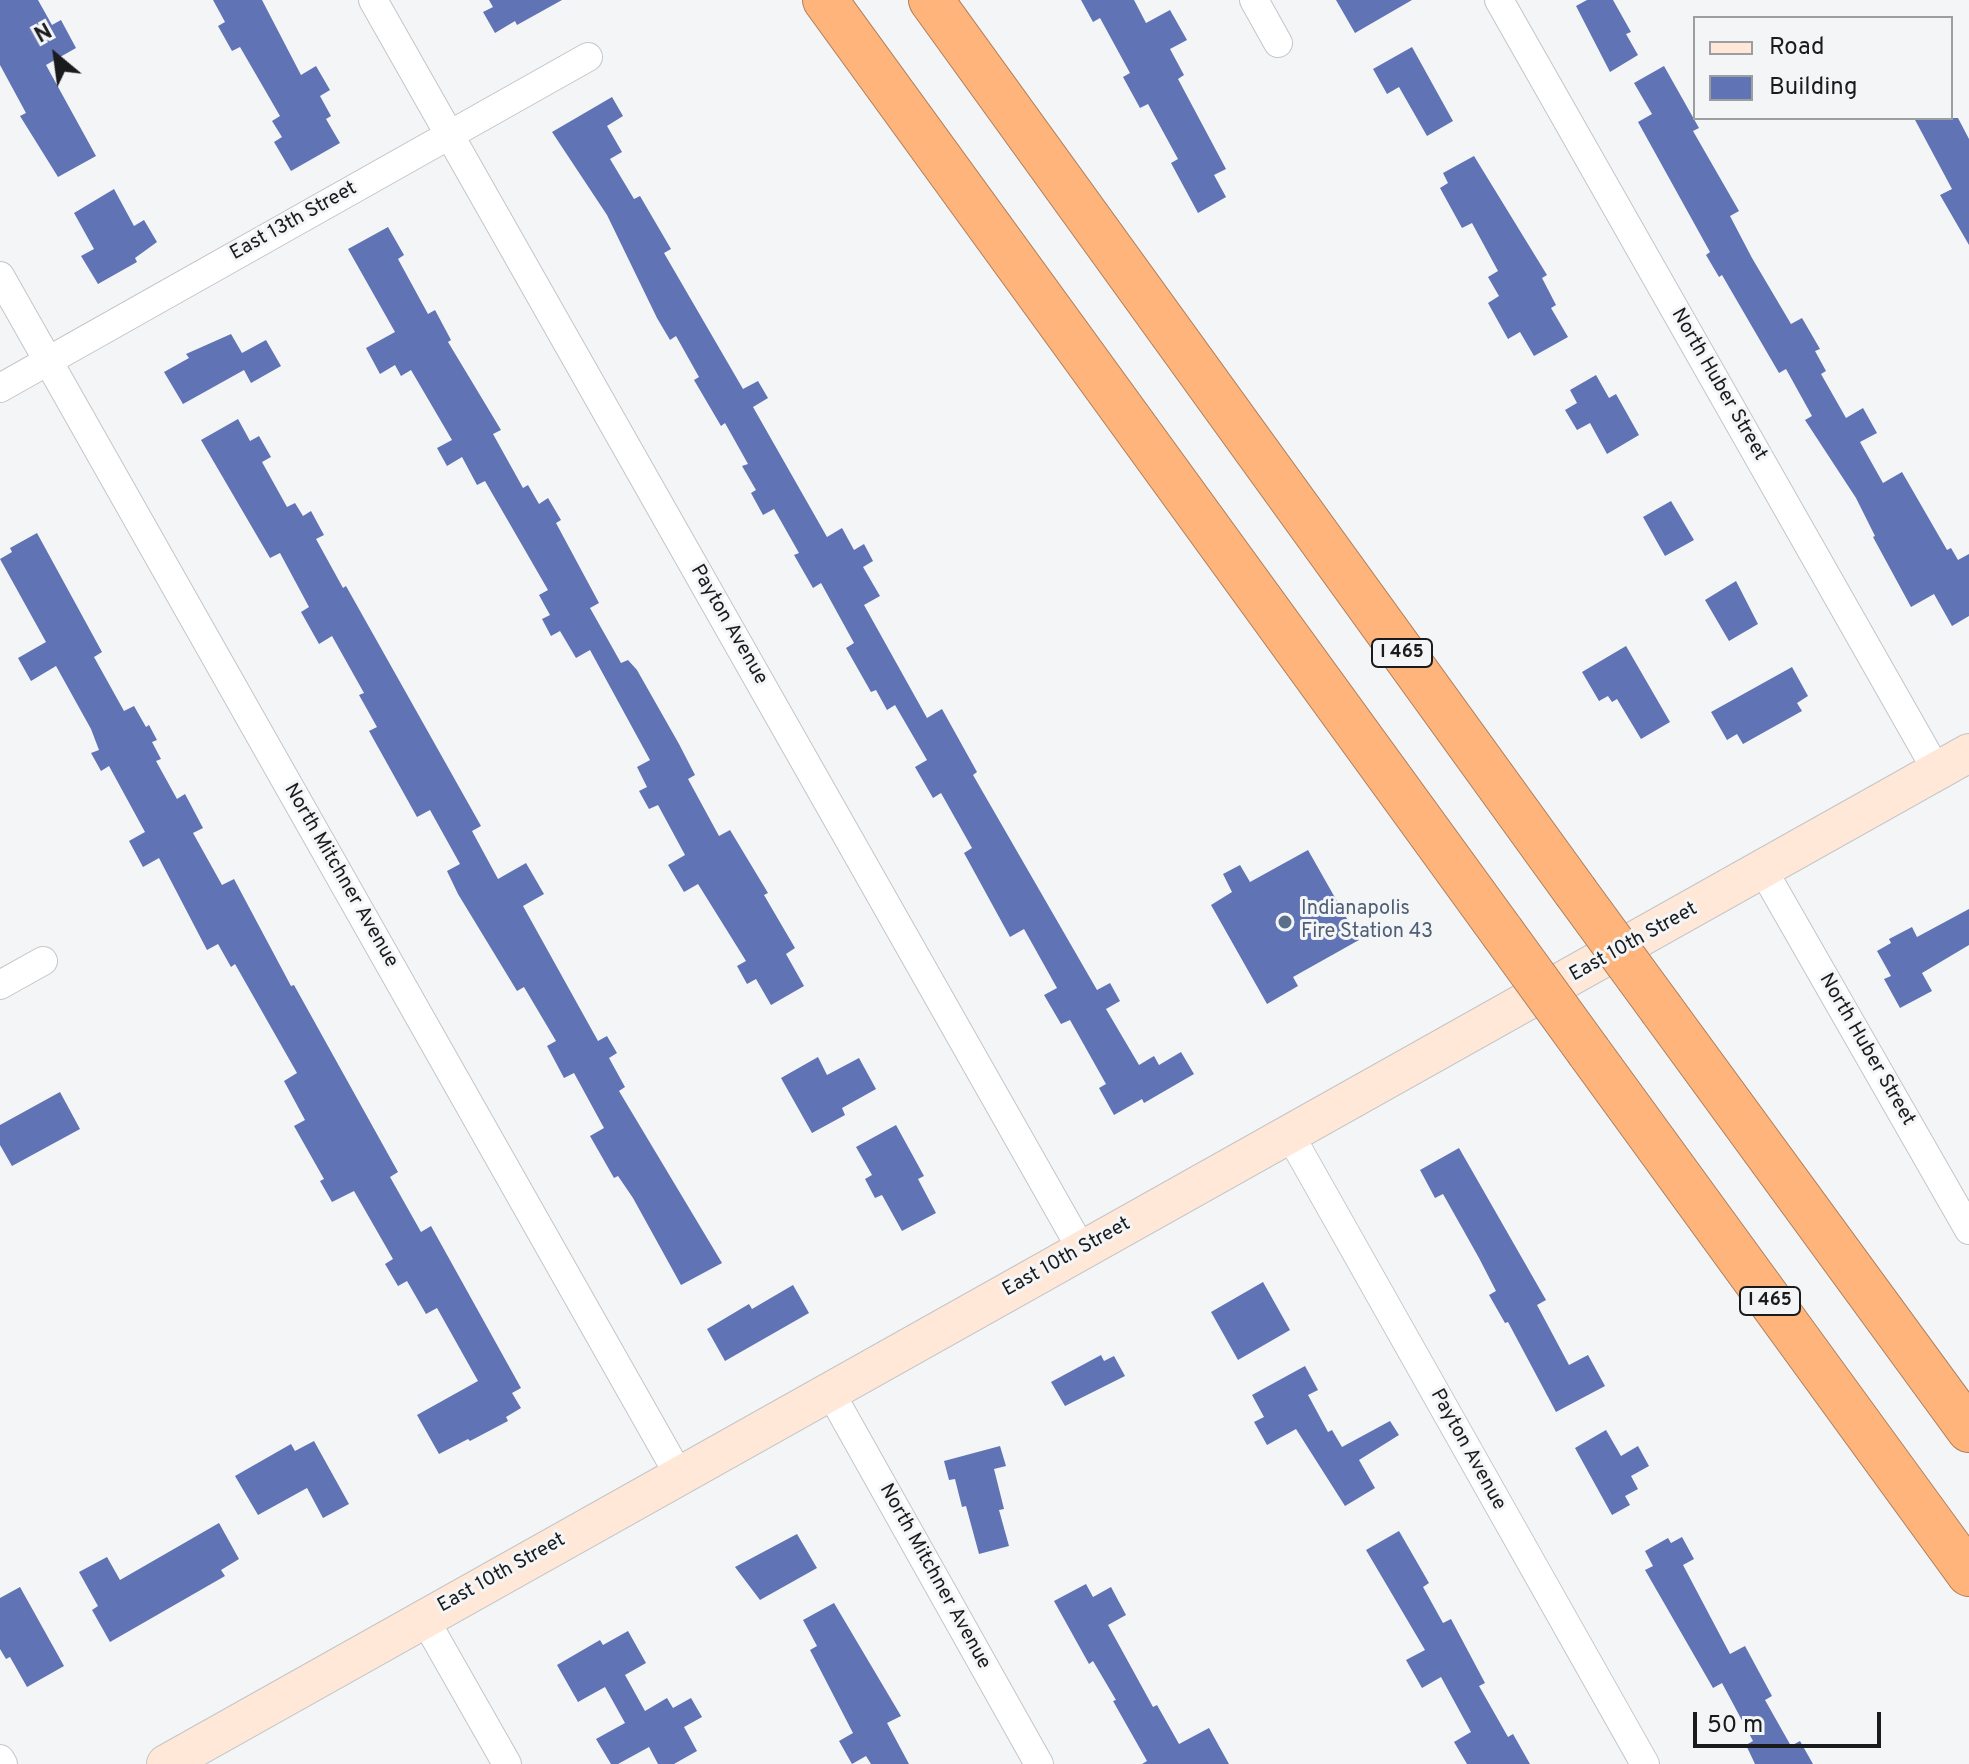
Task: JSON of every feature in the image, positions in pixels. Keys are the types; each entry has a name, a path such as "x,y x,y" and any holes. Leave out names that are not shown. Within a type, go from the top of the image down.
{"highway":[{"name":"I 465","path":"825,0 1969,1574"},
{"name":"I 465","path":"931,0 1969,1430"}],"main road":[{"name":"East 10th Street","path":"166,1764 1953,762"}],"street":[{"name":"Payton Avenue","path":"373,0 1082,1250"},
{"path":"1254,0 1278,43"},
{"name":"North Huber Street","path":"1499,0 1953,762"},
{"name":"East 13th Street","path":"0,388 588,57"},
{"name":"North Mitchner Avenue","path":"0,276 679,1475"},
{"name":"North Huber Street","path":"1763,870 1969,1230"},
{"path":"0,985 43,961"},
{"name":"Payton Avenue","path":"1290,1135 1645,1764"},
{"name":"North Mitchner Avenue","path":"829,1390 1039,1764"},
{"path":"424,1618 507,1764"},
{"path":"0,1759 3,1764"}],"building":[{"path":"0,0 38,0 52,25 61,20 76,48 46,65 96,156 58,177 20,116 26,113 0,65"},
{"path":"213,0 262,0 301,75 316,66 330,90 320,96 331,116 326,119 340,143 291,171 274,142 282,137 272,121 280,116 240,47 232,51 218,26 225,22"},
{"path":"489,0 562,0 517,25 515,21 495,33 483,12 493,7"},
{"path":"1081,0 1134,0 1146,23 1170,10 1187,40 1170,49 1184,75 1178,79 1226,169 1214,175 1226,197 1198,213 1171,163 1178,159 1148,104 1140,108 1123,77 1130,73 1100,18 1093,22"},
{"path":"1336,0 1412,0 1355,33"},
{"path":"1587,0 1613,0 1631,32 1626,34 1638,55 1610,72 1576,6"},
{"path":"1412,47 1453,121 1427,136 1399,87 1387,94 1373,69"},
{"path":"1664,66 1699,128 1693,131 1739,211 1730,216 1752,258 1791,324 1802,318 1820,349 1815,351 1826,371 1821,374 1846,418 1863,408 1877,433 1860,442 1883,483 1902,472 1947,550 1951,548 1958,560 1969,554 1969,616 1952,626 1934,594 1911,607 1856,498 1805,420 1812,416 1786,369 1779,373 1722,275 1719,277 1706,255 1710,252 1638,122 1652,114 1634,83"},
{"path":"612,97 623,116 607,126 622,152 610,159 634,199 640,196 671,249 664,253 743,389 758,381 768,398 753,407 827,537 842,528 854,550 864,544 873,561 863,567 880,596 864,605 927,718 942,709 977,772 973,775 1097,990 1110,983 1120,1001 1106,1009 1139,1065 1154,1056 1159,1065 1181,1052 1194,1074 1144,1103 1142,1099 1114,1115 1099,1088 1106,1084 1070,1020 1061,1024 1044,995 1057,988 1024,929 1010,937 964,853 972,848 941,793 933,798 915,767 927,760 895,705 887,710 876,690 871,692 846,648 854,643 821,583 813,588 794,555 799,553 774,509 763,515 751,493 756,490 742,466 748,464 725,423 721,426 694,380 699,377 676,336 670,340 657,318 607,215 552,132"},
{"path":"1958,118 1969,139 1969,245 1940,195 1952,189 1915,120"},
{"path":"1474,156 1547,275 1542,278 1556,305 1551,308 1568,337 1534,356 1520,332 1508,339 1488,303 1499,296 1488,277 1498,271 1472,223 1462,228 1440,188 1448,183 1443,173"},
{"path":"114,189 134,226 144,220 157,242 135,258 137,262 98,284 81,256 94,249 74,213"},
{"path":"388,227 404,255 398,259 428,314 435,310 451,340 448,342 501,430 493,434 523,488 528,485 539,504 548,498 561,520 556,523 599,603 590,608 621,663 628,660 637,670 679,744 695,775 688,779 719,836 730,830 768,893 764,895 795,948 786,954 804,986 771,1005 756,979 747,984 737,966 746,961 698,884 684,892 668,865 685,855 658,805 649,809 639,791 647,787 637,767 650,760 590,650 576,658 560,631 551,636 542,619 550,615 539,595 548,590 485,481 477,485 462,457 447,466 437,448 452,440 411,370 401,376 395,365 380,374 366,348 395,332 348,249"},
{"path":"231,334 242,353 266,340 281,366 251,383 244,370 183,404 164,372 189,358 186,354"},
{"path":"1596,375 1609,398 1616,394 1639,435 1607,454 1590,423 1577,430 1565,410 1577,403 1570,390"},
{"path":"238,419 250,441 259,436 271,457 262,462 287,507 295,503 303,516 311,511 324,535 316,539 343,588 346,586 481,826 472,831 498,879 526,863 544,894 523,906 598,1041 607,1036 617,1053 609,1058 625,1087 619,1091 722,1263 681,1285 633,1198 618,1176 614,1178 590,1136 604,1128 574,1073 564,1078 547,1046 556,1041 524,987 517,991 458,894 447,871 460,864 430,810 417,817 369,731 377,727 359,695 364,693 332,636 319,644 301,612 309,607 280,553 270,558 201,440"},
{"path":"1671,501 1694,540 1665,556 1643,517"},
{"path":"37,533 102,652 94,657 124,711 134,706 157,740 152,742 161,759 156,761 177,799 185,794 203,828 193,833 222,885 234,879 291,986 294,985 398,1172 390,1177 421,1232 431,1226 521,1388 512,1393 521,1408 506,1417 508,1421 470,1441 468,1439 439,1454 417,1415 478,1381 437,1308 426,1314 407,1281 398,1286 385,1264 393,1259 354,1191 332,1202 320,1181 324,1179 294,1126 305,1120 284,1081 297,1073 235,964 231,967 218,944 207,950 159,858 143,867 129,841 145,832 109,766 101,771 91,753 99,750 91,729 56,666 31,681 18,658 46,642 0,559 12,552 10,548"},
{"path":"1736,581 1758,624 1729,641 1705,600"},
{"path":"1626,646 1670,722 1641,739 1617,699 1612,702 1608,696 1599,701 1582,672"},
{"path":"1792,667 1808,696 1797,703 1802,711 1743,744 1737,734 1727,740 1711,712"},
{"name":"Indianapolis Fire Station 43","path":"1308,850 1359,940 1293,977 1298,986 1267,1004 1211,905 1232,892 1223,874 1240,865 1250,882"},
{"path":"1969,909 1969,945 1922,973 1932,991 1900,1008 1884,979 1891,976 1877,951 1891,943 1889,939 1912,927 1917,937"},
{"path":"818,1057 827,1075 859,1058 876,1089 842,1108 845,1115 812,1133 781,1078"},
{"path":"60,1092 80,1129 12,1166 0,1145 0,1125"},
{"path":"896,1125 924,1176 918,1179 936,1213 902,1231 882,1195 875,1198 865,1179 872,1175 856,1147"},
{"path":"1459,1148 1546,1300 1537,1305 1569,1365 1588,1355 1605,1386 1556,1412 1508,1322 1505,1323 1489,1295 1496,1291 1479,1258 1443,1194 1435,1198 1420,1170"},
{"path":"1263,1282 1290,1330 1238,1360 1211,1312"},
{"path":"793,1285 809,1313 725,1361 707,1329 749,1304 752,1309"},
{"path":"1101,1355 1104,1361 1114,1356 1125,1376 1065,1406 1051,1382"},
{"path":"1305,1366 1318,1390 1308,1395 1328,1432 1332,1430 1342,1447 1390,1421 1399,1435 1359,1460 1375,1488 1345,1506 1296,1429 1267,1445 1254,1422 1264,1417 1252,1395"},
{"path":"1606,1430 1621,1456 1638,1446 1649,1466 1631,1476 1638,1489 1625,1496 1630,1505 1612,1515 1575,1448"},
{"path":"314,1441 349,1504 323,1518 307,1488 258,1515 235,1476 291,1444 295,1451"},
{"path":"1000,1446 1006,1466 994,1469 1004,1509 999,1510 1009,1546 979,1554 966,1506 962,1507 955,1479 949,1480 944,1461"},
{"path":"219,1523 239,1559 221,1570 225,1576 110,1642 92,1610 98,1606 79,1572 107,1557 120,1580"},
{"path":"1399,1531 1429,1583 1423,1587 1443,1623 1451,1619 1485,1683 1479,1686 1508,1737 1513,1734 1530,1764 1467,1764 1454,1742 1471,1732 1441,1677 1422,1688 1406,1660 1425,1650 1366,1550"},
{"path":"797,1534 817,1568 760,1600 735,1567"},
{"path":"1682,1537 1694,1559 1683,1565 1730,1654 1745,1646 1772,1696 1765,1700 1791,1746 1800,1741 1813,1764 1755,1764 1746,1745 1753,1741 1722,1683 1713,1688 1645,1570 1653,1566 1645,1551 1668,1538 1671,1543"},
{"path":"1086,1584 1093,1597 1111,1587 1126,1615 1108,1625 1153,1707 1157,1705 1179,1744 1209,1728 1229,1764 1142,1764 1147,1761 1113,1701 1116,1700 1093,1661 1089,1664 1054,1601"},
{"path":"20,1587 64,1666 27,1687 10,1657 6,1659 0,1649 0,1598"},
{"path":"834,1603 901,1716 887,1723 909,1764 871,1764 866,1756 852,1764 839,1741 853,1733 810,1650 817,1646 803,1620"},
{"path":"628,1631 646,1663 625,1675 645,1711 667,1698 673,1708 691,1698 702,1717 684,1727 697,1751 674,1764 658,1764 649,1747 618,1764 611,1764 596,1739 625,1723 605,1687 578,1702 557,1665 600,1640 603,1645"}],"place":[{"name":"Indianapolis Fire Station 43","path":"1285,922"}]}
